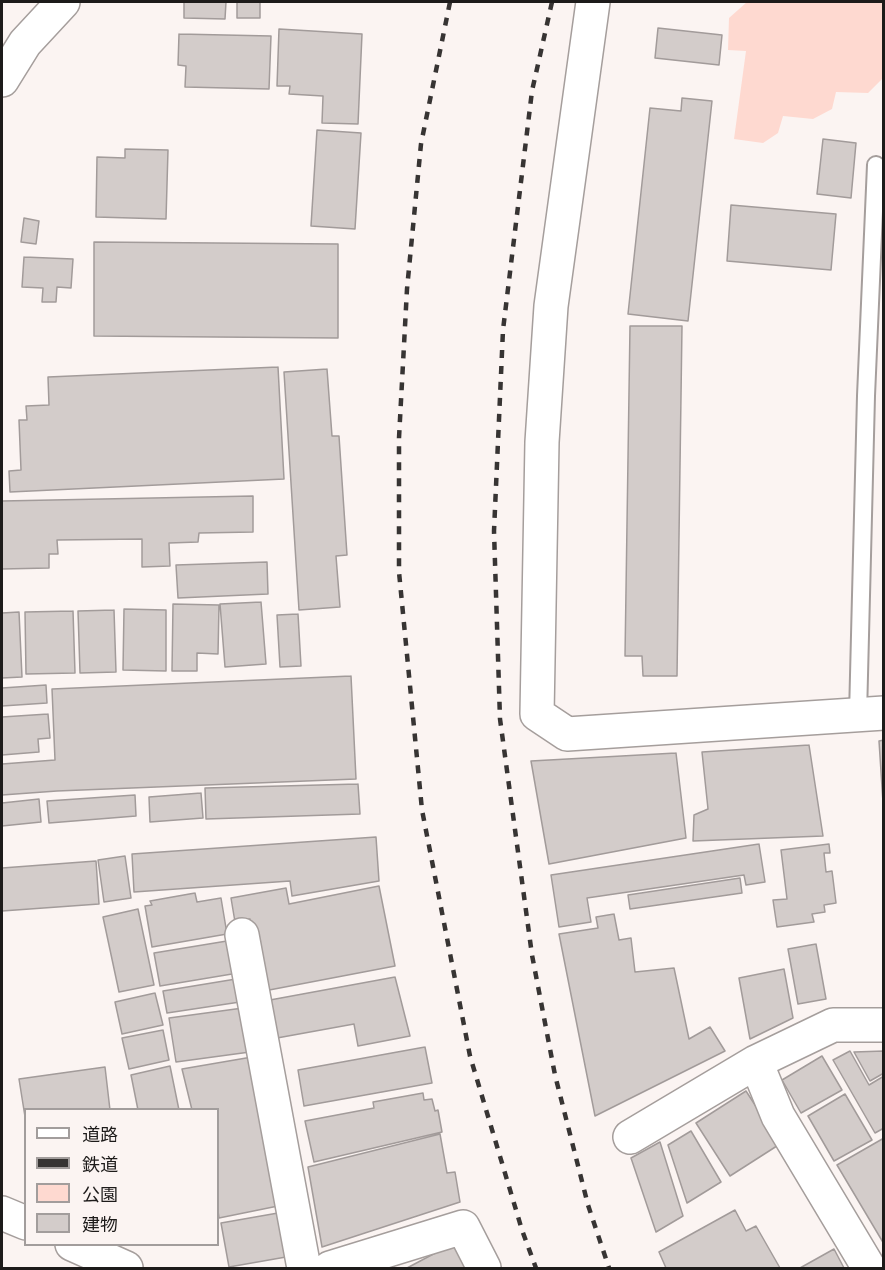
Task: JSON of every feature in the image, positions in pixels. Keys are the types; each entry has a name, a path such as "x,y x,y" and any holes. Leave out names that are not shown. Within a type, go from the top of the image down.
{"street":[{"path":"2,80 25,43 63,2"},
{"path":"593,2 551,306 542,442 537,714 567,734 871,714"},
{"path":"242,935 304,1269"},
{"path":"630,1137 756,1062 833,1025 884,1025"},
{"path":"756,1062 778,1116 869,1269"},
{"path":"2,1213 24,1222"},
{"path":"330,1269 463,1227 484,1269"},
{"path":"74,1246 126,1269"}],"lane":[{"path":"871,714 866,396 876,165"}],"green space":[{"path":"747,2 883,2 883,78 868,93 836,92 832,109 813,119 783,116 778,133 763,143 734,139 746,51 728,50 729,18"}],"building":[{"path":"184,2 226,2 225,19 184,18"},
{"path":"237,2 260,2 260,18 237,18"},
{"path":"658,28 722,35 719,65 655,58"},
{"path":"279,29 362,34 358,124 322,123 323,96 289,94 290,86 277,86"},
{"path":"179,34 271,36 269,89 185,87 186,66 178,65"},
{"path":"682,98 712,101 688,321 628,314 650,108 681,111"},
{"path":"317,130 361,133 355,229 311,226"},
{"path":"823,139 856,143 851,198 817,194"},
{"path":"125,149 168,150 166,219 96,217 97,157 125,158"},
{"path":"731,205 836,214 831,270 727,261"},
{"path":"24,218 39,221 36,244 21,242"},
{"path":"94,242 338,244 338,338 94,336"},
{"path":"24,257 73,259 71,288 57,287 56,302 42,302 43,288 22,287"},
{"path":"630,326 682,326 677,676 643,676 642,656 625,656"},
{"path":"278,367 284,479 10,492 9,471 21,470 19,420 27,420 26,406 49,405 48,377"},
{"path":"327,369 332,436 339,436 347,555 336,556 340,607 299,610 284,372"},
{"path":"253,496 253,532 199,533 198,542 169,543 170,566 142,567 142,539 57,540 58,554 49,554 49,568 2,569 2,501"},
{"path":"267,562 268,594 178,598 176,565"},
{"path":"261,602 266,664 225,667 220,604"},
{"path":"173,604 219,605 218,654 197,653 197,671 172,671"},
{"path":"124,609 166,610 166,671 123,670"},
{"path":"114,610 116,672 80,673 78,611"},
{"path":"73,611 75,673 26,674 25,612"},
{"path":"19,612 22,677 2,678 2,613"},
{"path":"298,614 301,666 280,667 277,615"},
{"path":"351,676 356,779 2,795 2,764 55,760 52,689"},
{"path":"46,685 47,703 2,706 2,688"},
{"path":"48,714 50,738 38,739 39,752 2,755 2,717"},
{"path":"884,740 884,818 879,741"},
{"path":"809,745 823,836 693,841 694,815 708,809 702,752"},
{"path":"676,753 686,838 549,864 531,761"},
{"path":"358,784 360,814 206,819 205,788"},
{"path":"201,793 203,818 150,822 149,797"},
{"path":"135,795 136,816 49,823 47,801"},
{"path":"39,799 41,822 2,826 2,803"},
{"path":"376,837 379,881 292,896 290,881 134,892 132,854"},
{"path":"759,844 765,882 746,885 744,875 587,898 591,922 559,927 551,875"},
{"path":"829,844 830,853 824,853 826,872 832,871 836,903 824,905 825,912 812,914 814,922 777,927 773,900 787,899 781,850"},
{"path":"125,856 131,898 104,902 98,860"},
{"path":"96,861 99,904 2,911 2,868"},
{"path":"740,878 742,893 630,909 628,895"},
{"path":"379,886 395,966 264,991 250,919 235,922 231,898 286,888 289,904"},
{"path":"195,893 197,902 221,898 227,934 152,947 145,906 152,905 150,901"},
{"path":"138,909 154,985 119,992 103,917"},
{"path":"614,914 619,940 631,938 635,972 674,968 689,1039 710,1027 725,1051 595,1116 559,934 598,928 596,917"},
{"path":"233,940 238,973 160,986 154,953"},
{"path":"816,944 826,999 798,1004 788,949"},
{"path":"784,969 793,1018 750,1039 739,978"},
{"path":"395,977 410,1036 358,1046 354,1024 277,1038 270,1000"},
{"path":"236,979 240,1002 167,1013 163,991"},
{"path":"155,993 163,1025 122,1034 115,1002"},
{"path":"243,1008 250,1052 176,1062 169,1018"},
{"path":"163,1030 169,1060 129,1069 122,1038"},
{"path":"425,1047 432,1083 304,1106 298,1070"},
{"path":"850,1051 869,1085 884,1076 884,1128 875,1133 833,1060"},
{"path":"884,1051 884,1073 870,1081 854,1052"},
{"path":"822,1056 842,1090 801,1113 782,1080"},
{"path":"252,1057 278,1206 219,1218 219,1108 192,1108 182,1069"},
{"path":"170,1066 179,1108 138,1108 131,1075"},
{"path":"105,1067 110,1108 24,1108 24,1110 19,1079"},
{"path":"746,1091 780,1144 730,1176 696,1123"},
{"path":"423,1093 424,1100 432,1099 435,1111 438,1110 442,1132 314,1162 305,1121 374,1108 373,1102"},
{"path":"845,1094 872,1140 834,1161 808,1116"},
{"path":"691,1131 721,1182 687,1203 668,1145"},
{"path":"440,1134 447,1173 455,1172 460,1202 322,1247 308,1167"},
{"path":"884,1138 884,1244 837,1165"},
{"path":"660,1142 683,1216 656,1232 631,1158"},
{"path":"735,1210 746,1231 756,1226 780,1268 666,1268 659,1252"},
{"path":"278,1213 286,1257 229,1267 221,1223"},
{"path":"458,1241 472,1268 407,1268"},
{"path":"834,1249 844,1268 800,1268"}],"railway":[{"path":"450,2 421,144 407,289 399,438 399,572 422,810 470,1056 522,1230 536,1268"},
{"path":"552,2 532,91 503,330 494,531 500,719 532,955 555,1075 588,1205 609,1268"}]}
